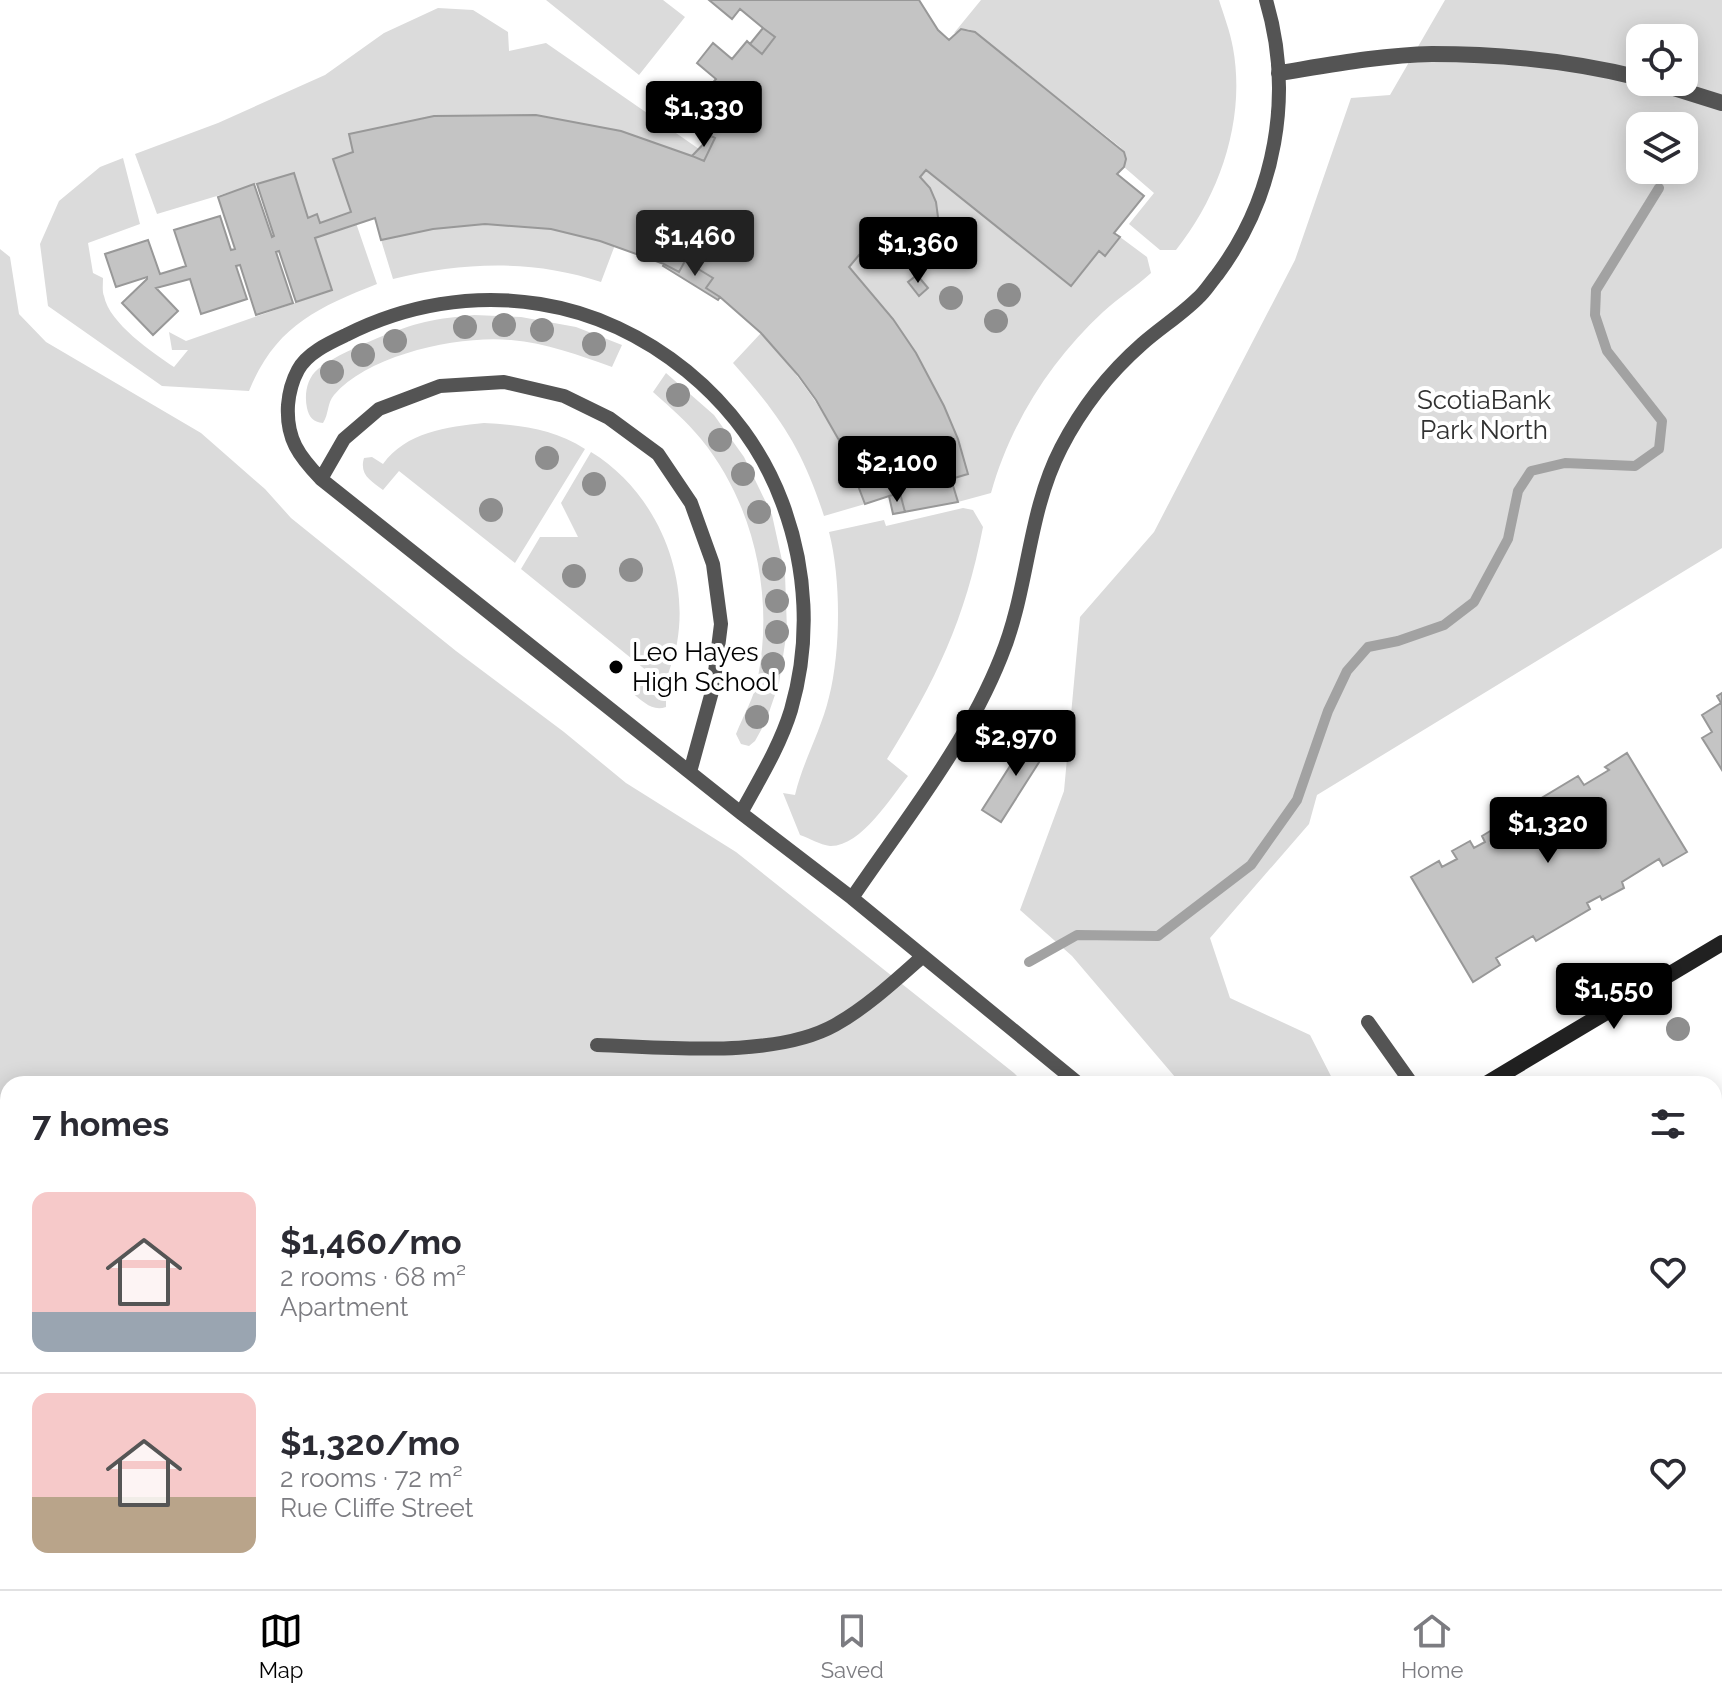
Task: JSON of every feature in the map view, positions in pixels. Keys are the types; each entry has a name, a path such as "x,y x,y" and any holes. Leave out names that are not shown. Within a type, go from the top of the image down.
{"main road":[{"path":"1499,1076 1722,943"}],"street":[{"path":"1279,73 1430,54 1509,57 1587,65 1626,75"},
{"path":"1698,95 1722,103"}],"lane":[{"path":"852,898 970,724 996,669 1020,593 1037,507 1060,449 1097,390 1140,345 1199,298 1234,251 1265,188 1277,127 1279,73 1266,0"},
{"path":"741,813 769,763 791,710 804,652 804,594 794,532 772,475 746,434 692,374 653,345 599,319 540,304 480,299 425,306 378,319 322,347 298,368 290,390 288,411 297,454 321,479 741,813 852,898 1069,1076"},
{"path":"321,479 344,439 379,409 440,386 504,382 564,396 609,418 658,454 691,503 713,564 721,624 713,688 690,772"},
{"path":"597,1045 708,1048 782,1043 834,1026 897,980 923,956"},
{"path":"1368,1022 1406,1076"}],"green space":[{"path":"546,0 663,0 685,17 639,75"},
{"path":"981,0 1219,0 1232,42 1236,75 1232,129 1217,181 1192,228 1176,250 1160,250 1129,224 1154,193 1124,167 1124,152 1120,147 975,32 968,29 954,33"},
{"name":"ScotiaBank Park North","path":"1445,0 1722,0 1722,548 1317,795 1309,824 1210,938 1230,998 1310,1035 1331,1076 1174,1076 1072,956 1020,910 1064,791 1080,617 1154,532 1295,260 1351,98 1390,95"},
{"path":"438,8 473,10 508,32 509,51 546,43 699,149 692,156 353,152 351,212 320,223 317,215 308,218 293,173 157,214 135,154 218,123 325,75 384,33"},
{"path":"123,158 140,224 88,243 93,273 103,278 103,292 114,317 144,346 174,367 188,350 172,350 169,332 186,341 332,290 315,238 356,223 377,284 335,302 300,322 271,351 249,391 162,386 48,306 40,244 59,201 100,167"},
{"path":"926,170 1070,286 1099,251 1106,255 1120,237 1147,257 1151,273 1103,312 1050,372 1009,442 991,493 958,502 951,479 968,473 935,389 905,338 849,267 859,255 879,263 898,263 914,257 927,246 935,231 937,214 933,195 920,177"},
{"path":"485,224 551,229 615,245 601,282 550,269 523,266 471,266 393,279 381,240 433,229"},
{"path":"0,249 10,257 19,314 46,342 201,433 265,489 291,518 456,651 626,783 736,852 1017,1076 0,1076"},
{"path":"474,315 521,317 576,327 622,345 612,367 562,350 511,340 442,344 416,350 369,368 334,395 323,423 310,416 306,403 307,387 314,373 327,363 370,341 414,325"},
{"path":"761,333 822,412 846,456 865,504 824,516 807,471 788,434 733,363"},
{"path":"666,373 714,415 744,457 772,515 785,574 787,630 779,683 766,721 749,746 741,744 736,734 752,699 762,646 761,583 755,552 735,492 719,465 696,433 653,392"},
{"path":"484,423 536,429 585,449 515,563 399,471 383,490 367,477 363,469 364,458 372,457 383,464 403,445 428,433"},
{"path":"591,452 633,488 649,510 672,561 680,616 676,649 661,695 666,698 666,707 652,707 632,693 647,671 521,569 540,537 578,537 561,503"},
{"path":"963,508 973,510 983,527 967,591 947,648 887,759 908,776 874,819 853,838 830,846 800,835 783,793 795,795 826,710 833,678 837,592 829,532 884,520 886,526"}],"building":[{"path":"709,0 919,0 938,30 949,40 961,29 975,32 1124,152 1124,167 1117,174 1144,196 1114,233 1120,237 1105,256 1099,251 1071,286 926,170 920,177 930,188 938,217 935,234 928,245 915,257 901,263 884,265 859,255 849,267 893,319 916,353 944,406 968,474 951,479 958,502 893,514 889,496 865,504 844,449 816,400 761,333 720,297 718,300 664,264 600,241 551,229 485,224 433,229 381,240 375,218 315,238 332,290 296,302 279,251 276,252 293,303 256,315 240,265 236,266 247,299 201,314 190,279 156,288 178,311 153,335 122,303 147,277 116,287 105,254 148,240 160,274 186,266 174,230 220,216 231,250 235,249 218,197 254,184 272,237 257,184 294,173 308,218 317,214 320,223 351,212 333,159 353,152 349,134 434,116 536,115 621,131 692,156 711,136 685,116 716,79 697,63 713,43 732,59 763,28 740,9 732,19"},
{"path":"763,28 775,37 762,54 750,44"},
{"path":"711,136 715,138 704,161 692,156"},
{"path":"685,261 713,278 706,288 720,297 718,300 663,266 679,272"},
{"path":"917,275 928,288 919,296 908,282"},
{"path":"900,493 905,512 893,514 889,496"},
{"path":"1722,693 1722,770 1702,738 1712,732 1702,715 1721,703 1717,696"},
{"path":"1031,733 1050,745 1001,822 982,810"},
{"path":"1627,753 1687,852 1663,866 1659,859 1622,882 1624,888 1602,900 1600,896 1587,903 1590,909 1536,941 1533,936 1496,958 1500,965 1473,982 1411,877 1439,861 1442,867 1457,859 1452,851 1470,841 1474,848 1485,842 1482,836 1518,814 1522,820 1534,813 1530,805 1578,776 1584,785 1609,770 1605,767"}],"waterway":[{"path":"1029,962 1077,935 1158,936 1251,865 1297,800 1328,711 1347,671 1368,647 1398,641 1444,625 1474,602 1508,539 1518,491 1531,471 1565,463 1635,466 1659,449 1662,421 1607,351 1595,315 1596,290 1659,188"}],"place":[{"name":"Leo Hayes High School","path":"616,667"}]}
